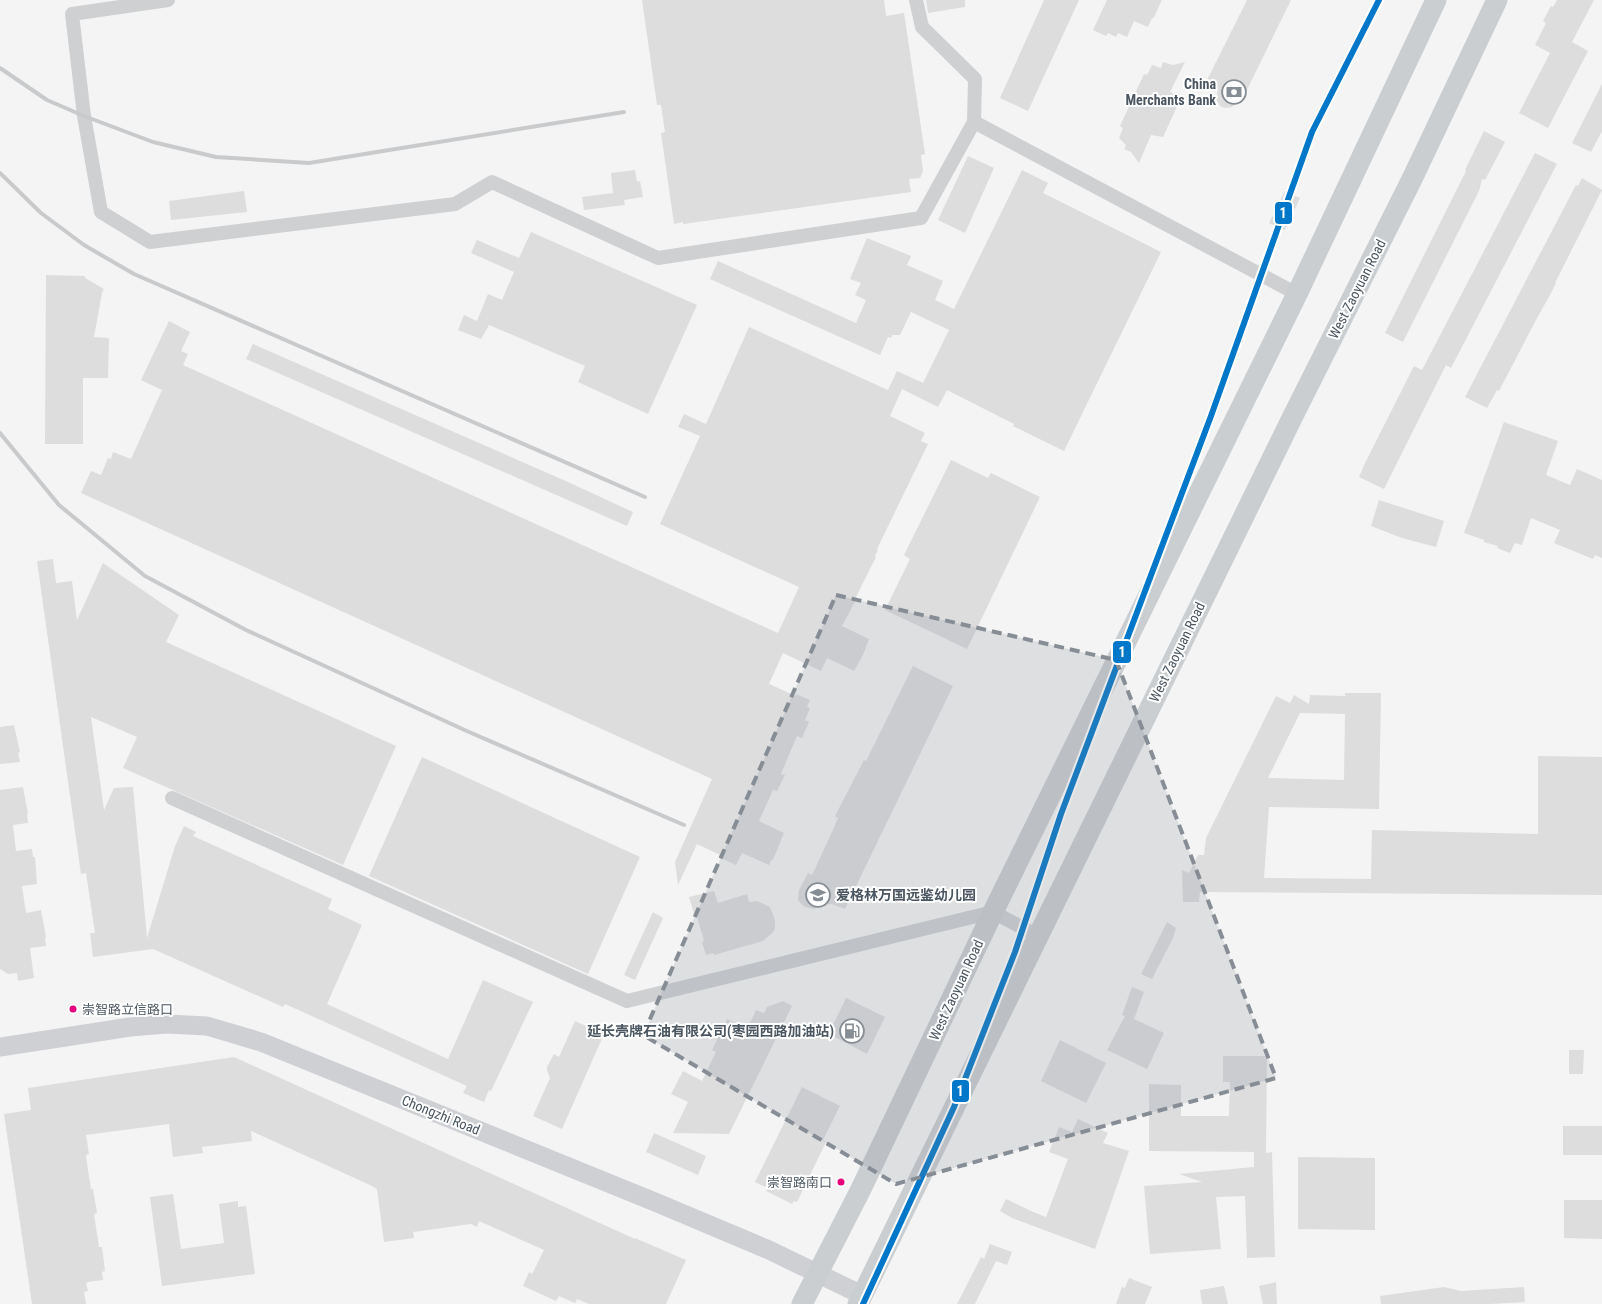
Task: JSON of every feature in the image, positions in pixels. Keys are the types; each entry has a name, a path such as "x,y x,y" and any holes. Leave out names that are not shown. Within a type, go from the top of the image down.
{"main road":[{"name":"West Zaoyuan Road","path":"802,1304 860,1191 993,912 1297,294 1436,0"},
{"name":"West Zaoyuan Road","path":"860,1300 1303,396 1412,179 1497,0"}],"street":[{"path":"168,0 72,14 84,116 101,212 150,242 455,204 492,182 658,258 921,218 974,122 976,79 922,27 916,0"},
{"path":"974,122 1297,294"},
{"path":"172,798 627,1001 993,912 1038,936"},
{"name":"Chongzhi Road","path":"0,1047 130,1027 167,1024 207,1026 261,1042 655,1202 818,1273 860,1300"}],"highlighted area":[{"path":"836,595 1116,660 1276,1078 896,1184 643,1035"}],"building":[{"path":"642,0 884,0 886,16 904,13 925,154 921,155 923,171 920,178 909,179 911,192 674,224 661,133 665,132 661,105 657,105"},
{"path":"926,0 965,0 965,7 928,13"},
{"path":"1044,0 1079,0 1028,111 1000,98"},
{"path":"1107,0 1162,0 1148,27 1134,21 1127,37 1118,33 1116,37 1108,33 1106,36 1093,30"},
{"path":"1247,0 1291,0 1242,100 1240,99 1232,107 1225,108 1220,106 1216,99 1218,88 1206,82"},
{"path":"1557,0 1594,0 1572,42 1588,51 1548,128 1519,113 1550,53 1535,45 1546,23 1543,21 1551,6 1553,7"},
{"path":"1163,62 1173,65 1185,62 1170,92 1181,98 1163,137 1151,135 1139,163 1131,152 1124,149 1126,145 1119,138 1123,128 1120,126 1144,74 1147,75 1152,65 1161,68"},
{"path":"1602,84 1602,131 1591,152 1572,143"},
{"path":"1484,131 1505,142 1485,180 1482,179 1479,191 1403,342 1385,333"},
{"path":"1535,153 1557,164 1451,368 1446,365 1384,489 1359,477 1414,366 1422,370"},
{"path":"968,156 994,168 965,233 938,220"},
{"path":"635,170 637,182 640,181 643,197 624,200 625,205 584,210 582,197 613,193 611,173"},
{"path":"1022,170 1048,183 1043,193 1161,252 1064,451 947,390 938,407 902,389 890,416 925,433 921,441 928,444 877,549 876,557 857,598 842,626 869,639 863,655 854,671 827,658 821,671 783,653 769,684 810,700 807,707 810,708 805,720 809,722 802,738 797,736 781,774 785,775 777,791 773,790 759,821 784,833 769,865 742,853 736,865 697,844 678,885 675,862 712,779 81,493 91,471 101,475 108,458 111,459 113,452 131,459 162,390 141,380 169,321 190,332 181,351 188,354 183,365 778,633 799,587 660,524 700,436 678,427 684,414 706,424 749,327 888,390 897,371 923,383 949,330 911,312 900,335 888,337 880,355 710,279 718,261 856,323 866,300 855,295 861,283 850,279 867,238 911,256 907,265 943,281 935,300 954,309"},
{"path":"1582,178 1602,190 1550,295 1499,391 1497,390 1487,408 1465,397 1576,185 1578,186"},
{"path":"244,191 247,212 171,220 169,201"},
{"path":"1285,191 1300,198 1285,230 1269,223"},
{"path":"531,232 697,305 648,414 578,382 585,366 489,325 481,339 458,330 464,315 477,321 488,294 502,300 514,272 471,253 477,240 519,258"},
{"path":"46,275 85,276 85,278 104,289 94,337 109,338 108,378 83,378 83,444 45,444"},
{"path":"253,344 633,512 627,526 246,359"},
{"path":"1504,422 1558,441 1546,475 1570,485 1577,469 1602,480 1602,558 1595,555 1593,559 1554,543 1560,530 1531,518 1522,545 1515,543 1510,553 1497,548 1498,546 1464,533"},
{"path":"951,460 988,478 991,473 1040,497 967,649 885,610 910,559 904,555"},
{"path":"1379,500 1444,521 1436,547 1402,538 1371,526"},
{"path":"53,559 56,583 72,581 77,620 103,563 179,615 166,642 396,746 343,865 123,768 137,737 91,717 104,810 114,788 133,787 147,938 175,846 184,826 196,832 193,836 332,899 328,909 362,925 327,1004 448,1059 483,980 533,1002 484,1102 463,1093 467,1086 285,1004 283,1007 153,949 93,957 90,933 95,933 86,873 81,874 37,561"},
{"path":"913,666 953,686 845,909 832,904 814,909 805,907 798,901 799,890 808,873 812,875 838,818 835,816 864,760 866,761"},
{"path":"1345,693 1381,693 1379,809 1269,807 1264,878 1371,879 1372,830 1538,834 1538,756 1602,757 1602,895 1200,892 1199,902 1183,902 1182,870 1189,873 1198,855 1204,855 1206,838 1276,696 1290,703 1294,695 1309,704 1310,695 1345,696","holes":["1300,713 1345,714 1344,780 1268,778"]},
{"path":"14,725 20,752 18,753 20,762 0,764 0,727"},
{"path":"422,757 640,857 588,974 369,876"},
{"path":"23,787 28,823 13,825 16,851 32,849 33,857 35,857 37,884 22,886 26,913 41,910 46,946 30,948 34,978 18,981 17,973 8,974 0,969 0,790"},
{"path":"714,891 718,903 747,894 749,902 757,901 770,907 775,920 775,929 763,941 714,955 713,953 706,955 696,913 694,914 689,897"},
{"path":"653,912 663,918 635,980 624,975"},
{"path":"1167,922 1176,928 1173,938 1152,979 1141,974"},
{"path":"1132,987 1144,992 1134,1019 1164,1033 1147,1069 1107,1050 1125,1016 1122,1015"},
{"path":"846,998 885,1017 867,1054 833,1036 836,1029 832,1027"},
{"path":"783,1001 792,1006 729,1134 673,1133 688,1102 671,1094 683,1071 702,1081 716,1052 712,1050 727,1019 747,1029 756,1010 764,1013 767,1007"},
{"path":"575,1021 604,1034 562,1129 533,1116 550,1078 547,1067 554,1054 559,1057"},
{"path":"1060,1040 1106,1063 1086,1103 1041,1081"},
{"path":"1569,1050 1584,1050 1583,1074 1569,1074"},
{"path":"1223,1056 1267,1056 1266,1153 1272,1152 1275,1257 1247,1258 1245,1196 1216,1197 1221,1249 1150,1254 1144,1186 1202,1182 1179,1174 1254,1167 1254,1152 1149,1151 1149,1084 1181,1085 1181,1116 1229,1116 1230,1082 1223,1082"},
{"path":"234,1057 635,1239 686,1260 666,1304 589,1304 577,1299 575,1303 559,1296 556,1301 523,1286 529,1272 532,1274 544,1250 479,1221 477,1227 471,1224 413,1232 414,1238 384,1242 377,1189 370,1185 251,1131 252,1141 202,1147 203,1153 173,1157 169,1124 86,1135 89,1154 86,1155 88,1170 97,1213 94,1214 99,1247 102,1247 105,1271 102,1272 103,1280 86,1283 88,1291 84,1292 86,1304 32,1304 4,1114 31,1110 28,1088"},
{"path":"802,1087 840,1106 823,1140 826,1142 797,1202 794,1201 792,1204 766,1191 768,1188 755,1182"},
{"path":"1078,1119 1108,1133 1103,1143 1129,1151 1095,1249 1012,1218 1000,1211 1006,1199 1046,1217 1068,1159 1049,1152 1059,1127 1072,1132"},
{"path":"1563,1126 1602,1126 1602,1155 1563,1155"},
{"path":"654,1133 706,1156 698,1175 646,1152"},
{"path":"1298,1157 1375,1158 1375,1230 1298,1229"},
{"path":"173,1194 181,1249 224,1243 219,1204 238,1201 238,1207 246,1206 255,1274 162,1286 150,1197"},
{"path":"1564,1200 1602,1200 1602,1239 1564,1238"},
{"path":"990,1244 1012,1252 1007,1265 996,1261 975,1304 957,1304 981,1257 984,1259"},
{"path":"1129,1278 1152,1287 1145,1304 1116,1304 1122,1287 1125,1288"},
{"path":"1276,1282 1277,1304 1263,1304 1259,1286"},
{"path":"1224,1286 1228,1304 1202,1304 1200,1290"},
{"path":"1444,1287 1461,1291 1524,1287 1525,1302 1490,1304 1381,1304 1380,1296"}],"railway":[{"path":"0,68 47,100 84,116 153,142 216,157 309,163 624,112"},
{"path":"0,173 41,213 84,245 134,274 645,497"},
{"path":"0,433 59,505 145,576 246,630 469,732 684,825"}],"transit line":[{"name":"1","path":"863,1304 954,1107 1015,952 1061,814 1211,416 1312,132 1379,0"}],"place":[{"name":"China Merchants Bank","path":"1234,92"},
{"name":"爱格林万国远鉴幼儿园","path":"818,895"},
{"name":"崇智路立信路口","path":"73,1009"},
{"name":"延长壳牌石油有限公司(枣园西路加油站)","path":"852,1031"},
{"name":"崇智路南口","path":"841,1182"}]}
